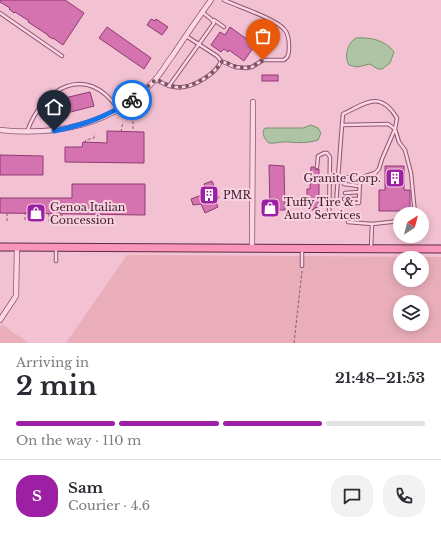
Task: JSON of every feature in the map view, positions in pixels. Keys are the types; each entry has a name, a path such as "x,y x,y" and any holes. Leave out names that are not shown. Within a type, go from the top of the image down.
{"main road":[{"path":"0,247 441,249"}],"street":[{"path":"0,130 27,133 54,131 76,127 97,120 118,109 139,95 156,79 210,0"},
{"path":"252,248 253,102"},
{"path":"0,320 16,296 17,247"}],"lane":[{"path":"186,36 199,46 217,56 222,61 235,67 252,67 263,60 284,60 288,56 289,51 287,33 283,28 264,17 224,0"},
{"path":"202,12 224,27"},
{"path":"0,13 62,56"},
{"path":"170,86 214,23 212,18"},
{"path":"156,79 170,86 182,88 196,83 212,73 222,61"},
{"path":"27,133 32,118 46,100 58,90 70,85 82,84 101,90 110,97 118,109"},
{"path":"336,204 343,114 373,100 384,102 392,108 397,118 395,129 379,169 375,173 360,178 345,177"},
{"path":"342,125 388,124 395,129 399,142 406,150 411,173 414,207"},
{"path":"317,167 318,156 327,153 330,157 329,219"},
{"path":"345,203 359,203 360,178"},
{"path":"344,184 359,186"},
{"path":"345,193 359,192"},
{"path":"344,199 359,199"},
{"path":"316,210 317,219"},
{"path":"348,222 372,224 393,222"},
{"path":"371,249 372,224"},
{"path":"56,247 56,261"},
{"path":"302,248 302,266"}],"path":[{"path":"121,132 123,122"},
{"path":"133,122 133,132"},
{"path":"85,142 86,140 94,138 94,134"},
{"path":"25,212 25,222"},
{"path":"7,213 7,222"},
{"path":"36,213 36,222"},
{"path":"43,213 43,222"},
{"path":"49,213 49,222"},
{"path":"61,213 61,222"},
{"path":"294,343 302,266"}],"shaded area":[{"path":"356,38 377,40 387,45 394,52 390,63 382,69 378,69 370,64 357,67 349,65 347,62 347,50 350,43"},
{"path":"311,125 318,128 321,133 318,140 296,143 269,143 264,138 263,133 265,128 303,128"},
{"path":"127,255 393,257 393,287 429,287 429,257 441,257 441,343 66,343"},
{"path":"3,324 29,343 0,343 0,327"}],"building":[{"path":"0,0 65,0 84,13 63,45 28,22 29,21 15,12 14,13 9,9 10,8 0,2"},
{"path":"151,19 155,21 156,19 168,27 162,35 147,25"},
{"path":"107,27 151,58 144,69 99,38"},
{"path":"230,27 255,45 244,61 229,50 228,52 224,49 221,52 211,45 220,32 225,35"},
{"path":"262,75 278,75 278,81 262,81"},
{"path":"90,92 94,106 51,117 48,102"},
{"path":"107,131 144,132 144,163 65,162 65,147 82,147 83,142 107,143"},
{"path":"0,155 43,156 43,175 0,175"},
{"path":"269,165 284,166 285,210 270,210"},
{"name":"Granite Corp.","path":"385,166 404,166 404,190 410,190 410,207 393,207 393,211 379,211 379,190 385,190"},
{"path":"311,167 314,167 316,170 319,169 319,210 316,207 313,210 307,209 307,189 310,189"},
{"name":"PMR","path":"212,181 219,198 215,200 218,207 205,213 201,204 193,205 191,199 207,193 204,184"},
{"path":"72,184 145,184 145,215 0,213 0,198 72,198"}],"way so far":[{"path":"132,100 156,79 166,85 182,88 196,83 212,73 222,61 235,67 246,68 252,67 263,60"}],"place":[{"name":"Granite Corp.","path":"395,178"},
{"name":"PMR","path":"209,195"},
{"name":"Tuffy Tire & Auto Services","path":"270,208"},
{"name":"Genoa Italian Concession","path":"36,213"}],"route":[{"path":"54,131 76,127 97,120 132,100"}]}
